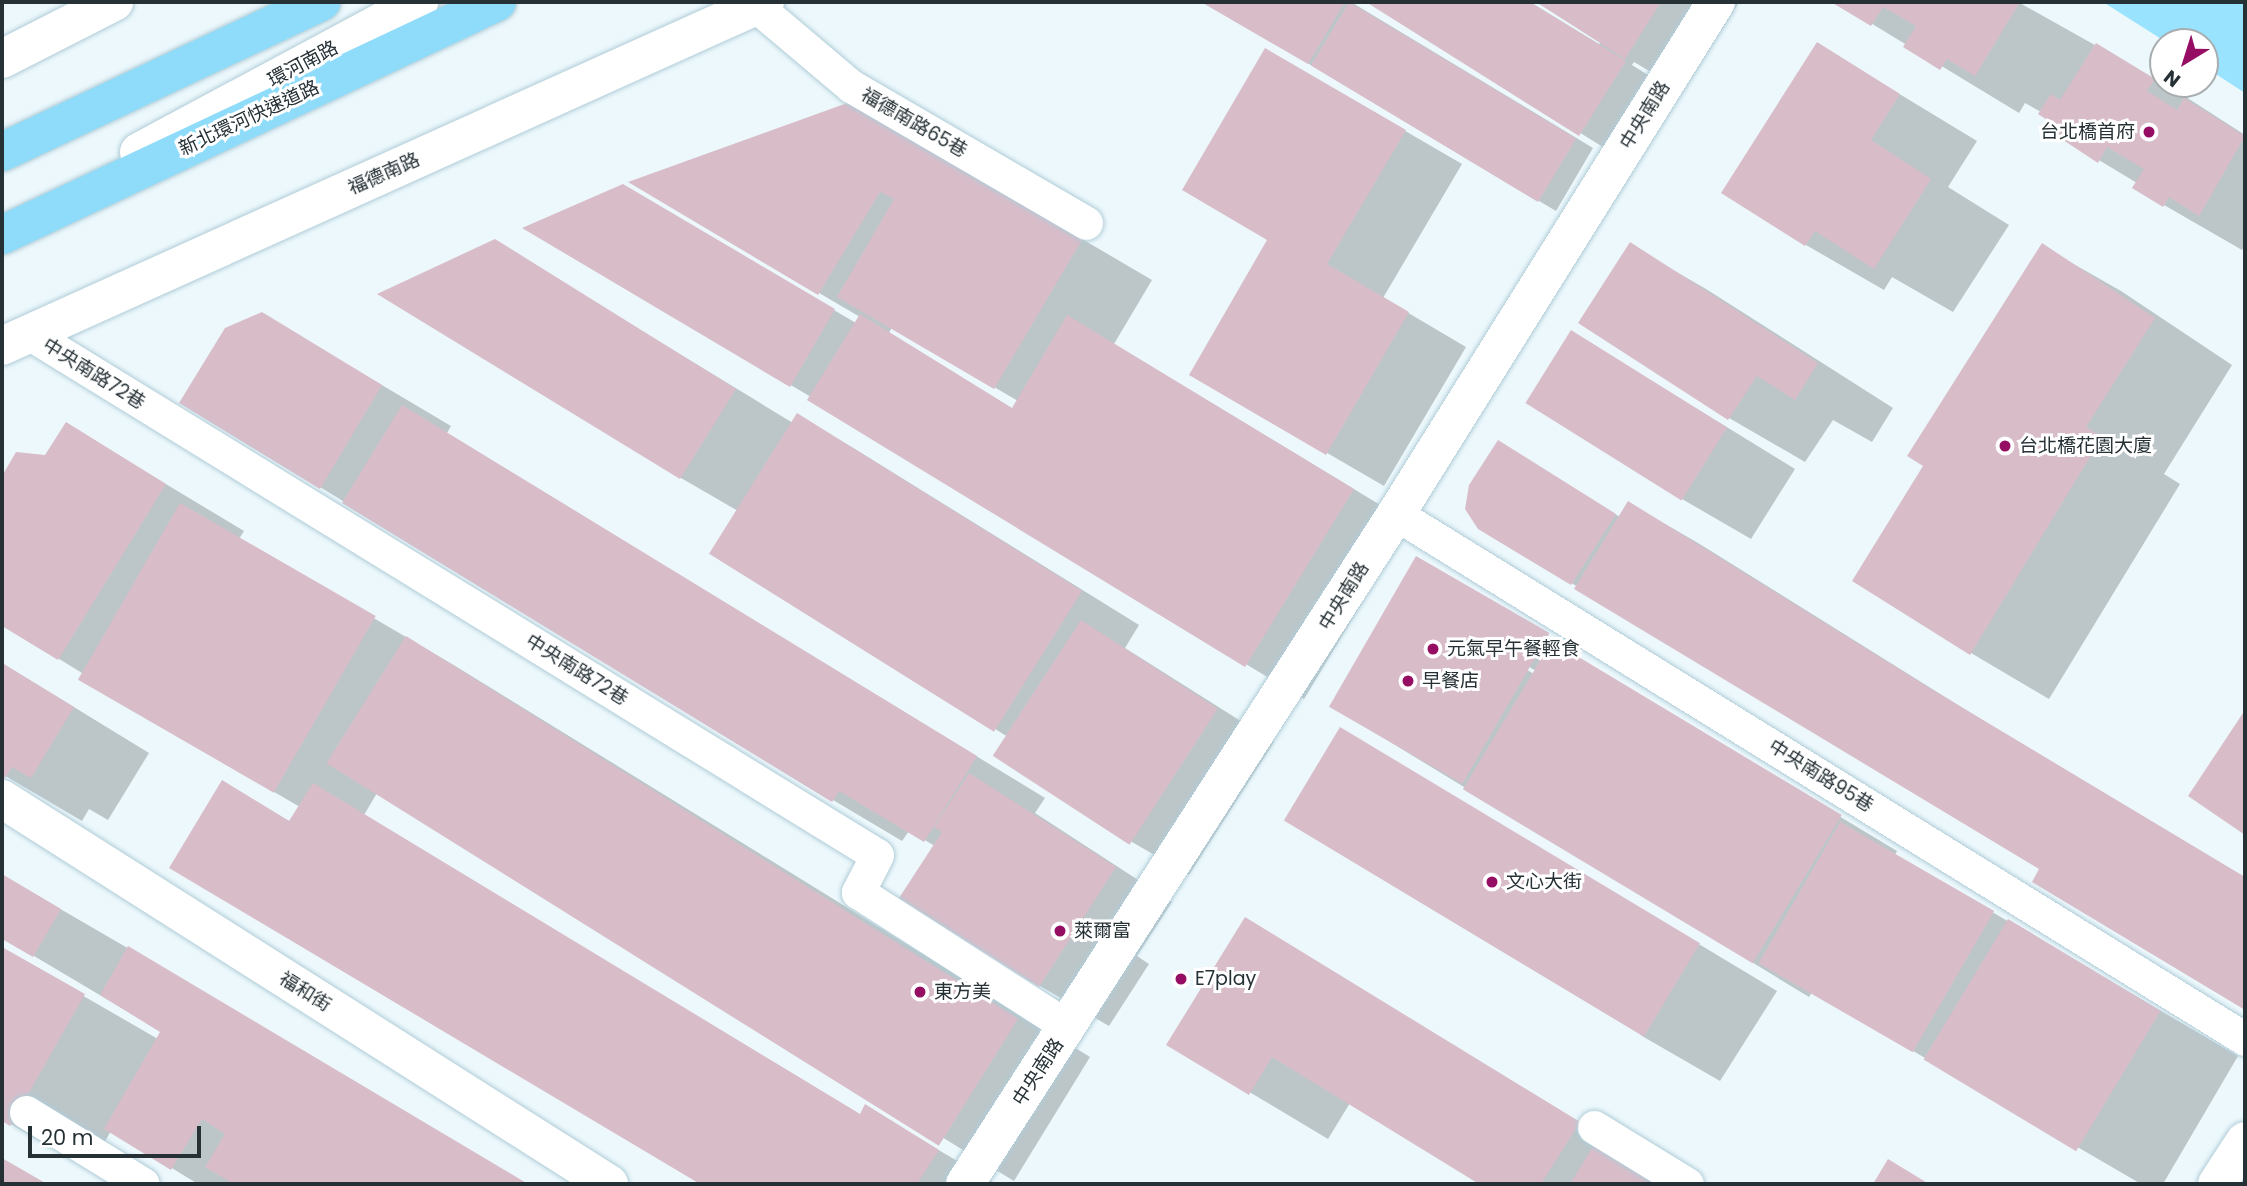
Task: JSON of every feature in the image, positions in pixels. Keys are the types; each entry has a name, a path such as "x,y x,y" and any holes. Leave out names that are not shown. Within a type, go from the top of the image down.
{"highway":[{"path":"2,137 268,2"},
{"path":"2,152 321,2"},
{"name":"新北環河快速道路","path":"2,235 497,2"}],"street":[{"path":"2,59 114,2"},
{"name":"環河南路","path":"2,226 419,2"},
{"name":"中央南路","path":"965,1184 1396,514 1716,2"},
{"name":"福德南路","path":"16,340 760,4"},
{"name":"福和街","path":"2,799 609,1184"},
{"path":"2217,1184 2245,1140"}],"lane":[{"name":"福德南路65巷","path":"760,4 851,86 1086,223"},
{"name":"中央南路72巷","path":"16,340 877,855 858,892 1067,1026"},
{"name":"中央南路95巷","path":"1396,514 2245,1039"},
{"path":"26,1112 143,1184"},
{"path":"1594,1127 1687,1184"}],"shaded area":[{"path":"2103,2 2245,2 2245,93 2219,76 2219,28 2149,28 2149,31"}],"building":[{"path":"1201,2 1345,2 1308,64"},
{"path":"1349,2 1576,138 1538,202 1311,65"},
{"path":"1366,2 1530,2 1626,61 1579,136"},
{"path":"1536,2 1661,2 1625,59"},
{"path":"1831,2 2020,2 1975,76 1947,59 1940,70 1903,47 1916,26 1883,7 1871,26"},
{"path":"1817,42 1900,94 1871,140 1931,179 1874,269 1815,231 1805,246 1721,193"},
{"name":"台北橋首府","path":"2096,43 2149,75 2149,98 2158,98 2177,110 2184,98 2245,136 2199,216 2169,197 2163,207 2132,188 2144,169 2107,147 2098,163 2057,136 2061,129 2038,114 2051,94 2060,100"},
{"path":"1265,48 1406,130 1327,264 1409,312 1326,455 1189,375 1267,240 1182,190"},
{"path":"850,102 1083,238 994,389 837,297 894,199 880,192 818,295 628,182"},
{"path":"623,184 835,309 790,387 522,228"},
{"path":"495,239 736,389 680,479 377,294"},
{"path":"1630,242 1818,363 1795,400 1757,376 1728,420 1578,323"},
{"name":"台北橋花園大廈","path":"2042,243 2155,318 2086,427 2102,437 1970,655 1852,581 1923,466 1907,456"},
{"path":"262,312 382,385 320,489 179,403 225,328"},
{"path":"860,314 1012,408 1067,315 1354,489 1245,667 807,400"},
{"path":"1571,330 1727,428 1681,500 1525,403"},
{"path":"402,405 977,756 924,842 839,791 832,802 342,503"},
{"path":"797,413 1082,591 994,732 709,554"},
{"path":"66,422 166,484 58,660 2,626 2,476 16,452 45,455"},
{"path":"1498,440 1616,514 1571,585 1478,529 1465,509 1469,485"},
{"path":"1628,501 1928,687 2245,877 2245,1010 2032,882 2039,869 1574,589"},
{"path":"180,503 376,616 274,793 78,680"},
{"path":"1416,556 1549,633 1462,784 1329,707"},
{"path":"1081,620 1218,709 1129,845 993,756"},
{"path":"406,636 1018,1019 939,1146 327,763"},
{"path":"1552,641 1842,815 1753,963 1463,789"},
{"path":"2,663 74,707 31,778 12,767 5,778 2,776"},
{"path":"2245,710 2245,835 2188,796"},
{"name":"文心大街","path":"1340,727 1700,943 1644,1037 1284,820"},
{"path":"969,773 1116,867 1039,987 899,898 942,832 934,827"},
{"path":"222,780 289,821 313,783 860,1114 865,1104 939,1150 917,1184 700,1184 169,868"},
{"path":"1840,822 1994,911 1913,1052 1758,963"},
{"path":"2,874 61,909 33,957 2,939"},
{"path":"1245,917 1580,1122 1541,1184 1479,1184 1272,1057 1249,1095 1166,1045"},
{"path":"2008,919 2161,1011 2076,1151 1924,1060"},
{"path":"128,946 528,1184 234,1184 205,1167 225,1134 202,1119 171,1170 104,1129 160,1032 100,995"},
{"path":"2,947 85,994 10,1126 2,1121"},
{"path":"1597,1140 1661,1184 1570,1184"},
{"path":"2,1158 47,1184 2,1184"},
{"path":"1888,1159 1929,1184 1873,1184"}],"place":[{"name":"台北橋首府","path":"2149,132"},
{"name":"台北橋花園大廈","path":"2005,446"},
{"name":"元氣早午餐輕食","path":"1433,649"},
{"name":"早餐店","path":"1408,681"},
{"name":"文心大街","path":"1492,882"},
{"name":"萊爾富","path":"1060,931"},
{"name":"E7play","path":"1181,979"},
{"name":"東方美","path":"920,992"}]}
